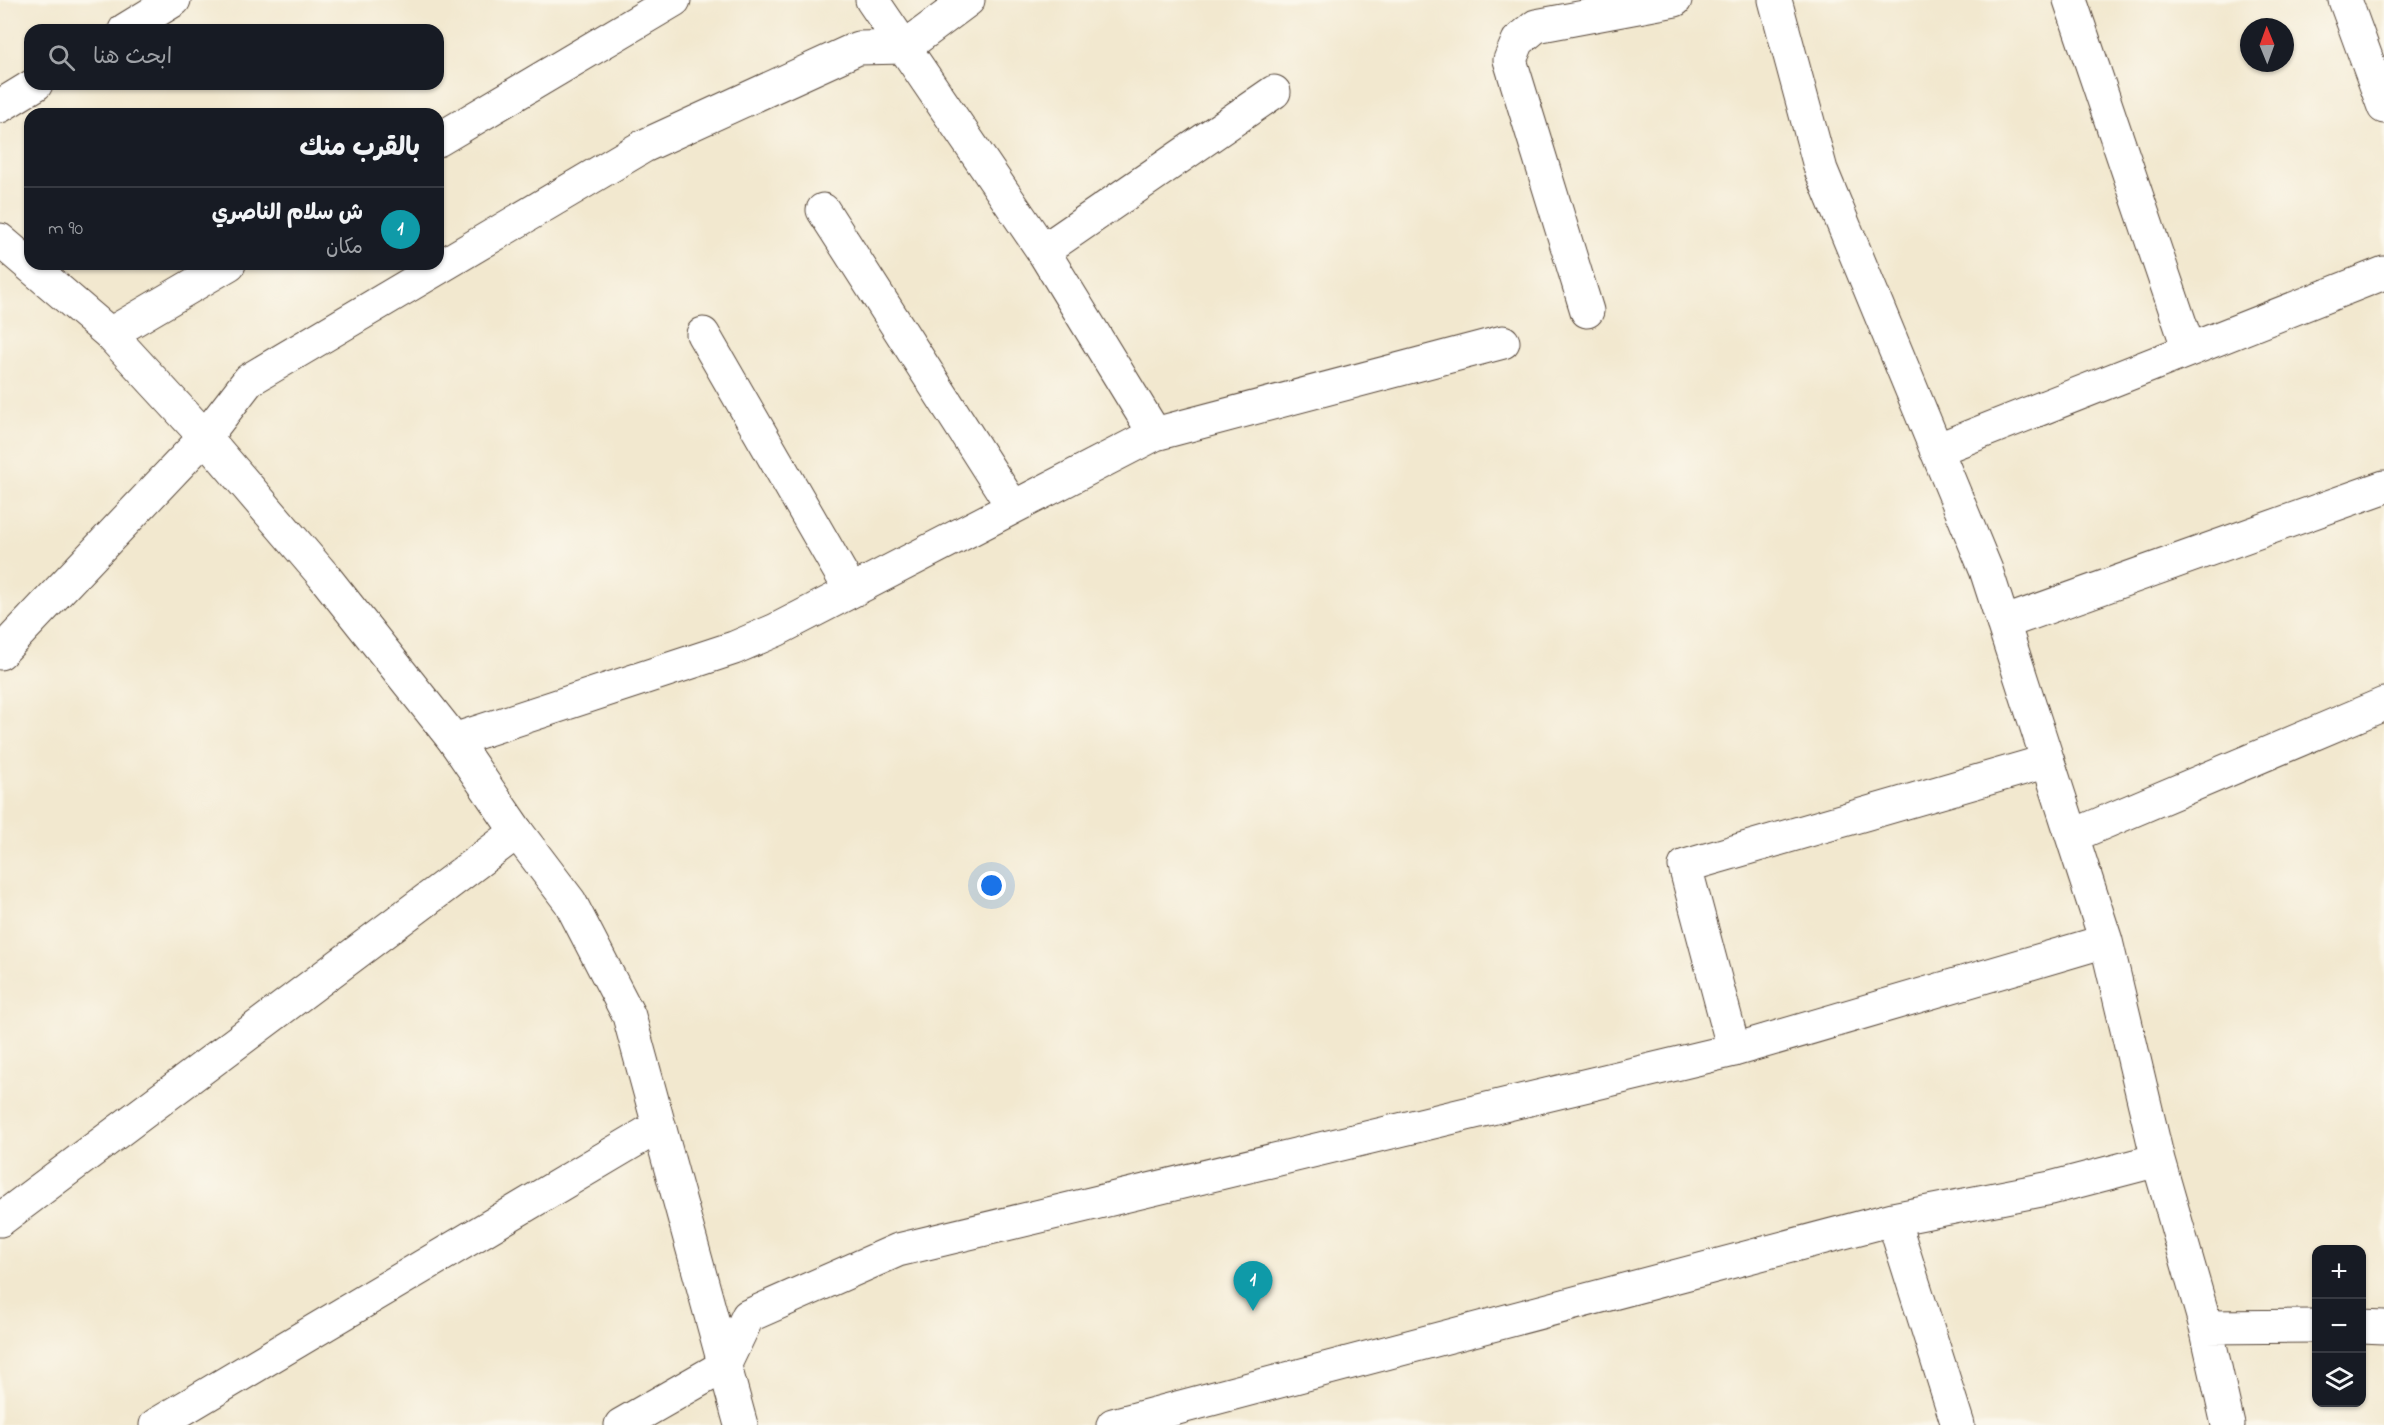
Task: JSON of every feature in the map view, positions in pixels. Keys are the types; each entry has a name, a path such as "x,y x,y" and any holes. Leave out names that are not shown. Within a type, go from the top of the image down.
{"street":[{"path":"134,24 174,0"},
{"path":"444,136 674,0"},
{"path":"872,0 1043,251 1155,434"},
{"path":"444,264 644,146 858,48 905,47 968,0"},
{"path":"1587,311 1509,60 1518,41 1536,26 1676,0"},
{"path":"1775,0 1821,170 1986,570 2106,941 2158,1160 2206,1327 2228,1425"},
{"path":"2070,0 2189,350"},
{"path":"2345,0 2384,107"},
{"path":"0,106 26,90"},
{"path":"1043,251 1274,92"},
{"path":"823,210 1013,507"},
{"path":"3,250 24,266"},
{"path":"28,270 110,334 205,437 322,575 454,740 517,832 570,902 629,1016 741,1425"},
{"path":"110,334 219,270"},
{"path":"0,653 205,437 249,380 435,270"},
{"path":"1936,450 2384,273"},
{"path":"703,334 850,589"},
{"path":"454,740 734,648 776,630 850,589 1155,434 1503,342"},
{"path":"2003,623 2384,487"},
{"path":"2072,836 2384,704"},
{"path":"1734,1050 1685,866 2048,761"},
{"path":"0,1220 517,832"},
{"path":"621,1425 724,1366 748,1316 898,1250 1734,1050 2106,941"},
{"path":"156,1425 659,1126"},
{"path":"1113,1425 1893,1219 2051,1188 2158,1160"},
{"path":"1893,1219 1958,1425"},
{"path":"2206,1327 2312,1326"},
{"path":"2366,1326 2384,1327"}],"place":[{"name":"ش سلام الناصري","path":"1253,1311"}]}
